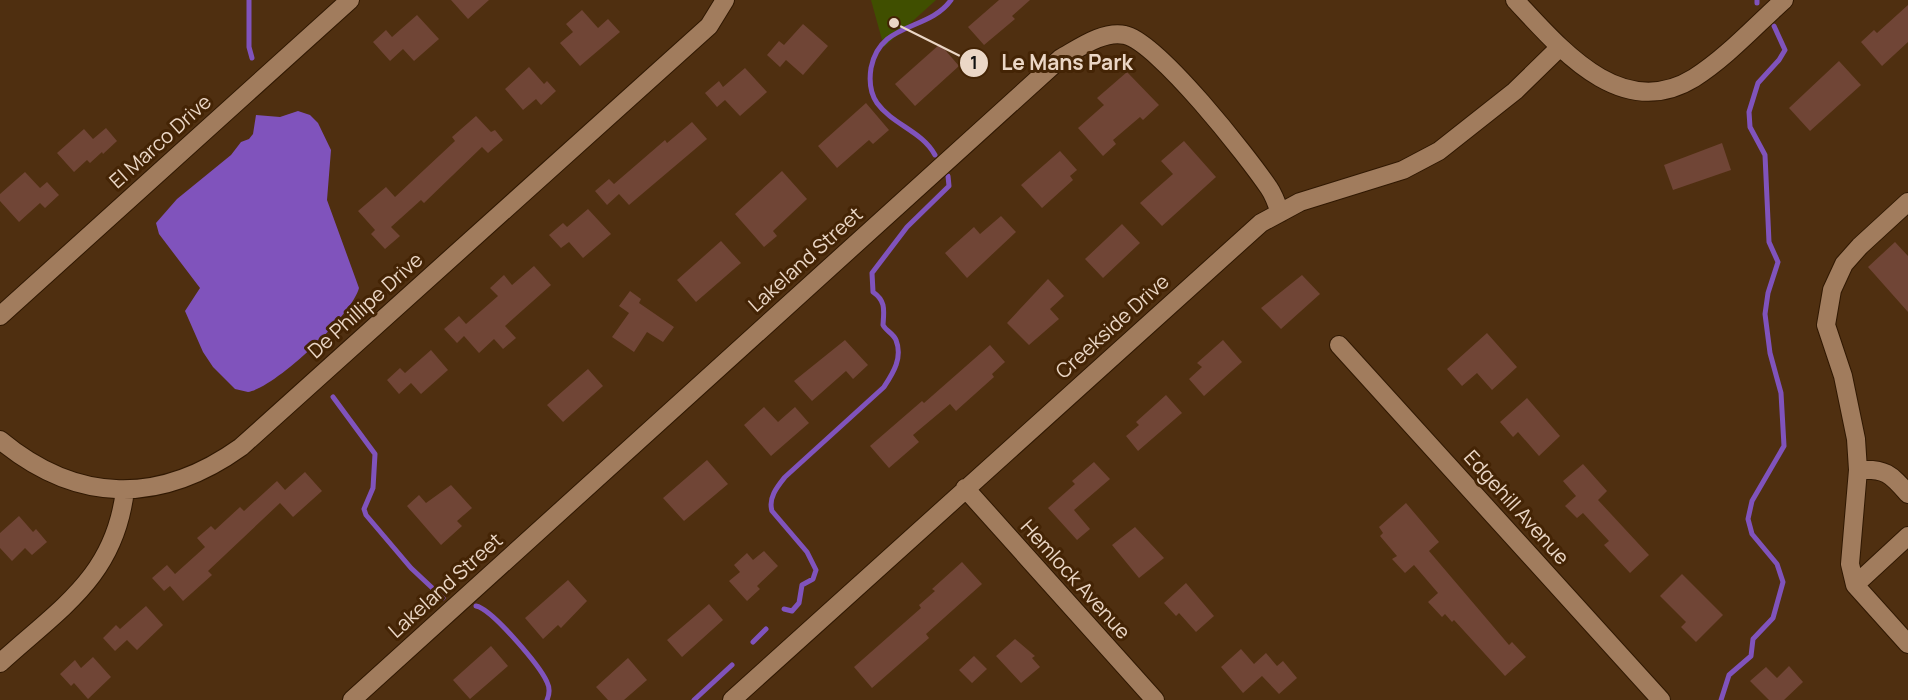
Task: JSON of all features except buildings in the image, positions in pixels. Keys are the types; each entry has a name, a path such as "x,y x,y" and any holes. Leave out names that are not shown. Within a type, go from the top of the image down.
{"street":[{"name":"El Marco Drive","path":"0,316 350,0"},
{"name":"De Phillipe Drive","path":"0,440 45,472 83,485 125,490 165,484 215,465 241,447 714,19 725,0"},
{"path":"1515,0 1559,48 1589,72 1627,89 1646,92 1693,79 1784,0"},
{"name":"Lakeland Street","path":"352,700 1061,58 1086,43 1108,36 1125,35 1143,45 1163,62 1186,85 1270,189 1280,213"},
{"name":"Creekside Drive","path":"732,700 1261,223 1300,201 1403,170 1439,152 1515,92 1559,48"},
{"path":"1904,213 1860,246 1844,264 1832,290 1826,325 1848,398 1857,439 1858,470 1850,564 1855,585 1908,644"},
{"name":"Edgehill Avenue","path":"1339,345 1661,700"},
{"path":"1858,470 1876,468 1892,475 1908,494"},
{"name":"Hemlock Avenue","path":"965,488 1155,700"},
{"path":"0,663 94,576 110,551 118,529 125,490"},
{"path":"1855,585 1908,536"}],"green space":[{"path":"871,0 936,0 884,47"}],"shaded area":[{"path":"298,111 310,115 318,123 331,150 327,200 359,288 342,315 311,349 276,378 248,392 235,389 213,367 203,352 185,311 200,288 159,234 156,223 177,199 231,155 241,142 249,139 253,134 256,115 280,117"}],"waterway":[{"path":"249,0 249,47 252,58"},
{"path":"935,155 923,140 891,117 877,103 871,91 870,73 876,53 884,42 894,34 930,18 951,0"},
{"path":"1721,700 1729,675 1751,656 1753,639 1773,618 1783,582 1777,564 1752,534 1748,519 1752,501 1784,446 1781,393 1770,353 1765,314 1768,293 1778,262 1769,242 1765,155 1750,127 1749,112 1758,83 1785,50 1774,26"},
{"path":"784,609 792,611 799,603 802,585 813,579 816,570 807,552 772,511 772,497 785,477 884,387 891,376 898,359 898,347 895,338 883,325 883,306 873,292 872,273 907,227 949,186 948,176"},
{"path":"333,397 375,454 373,488 364,509 366,515 411,568 443,598"},
{"path":"476,606 483,609 504,627 543,674 549,686 547,700"},
{"path":"753,642 766,629"},
{"path":"694,700 732,665"}],"place":[{"name":"Le Mans Park","path":"894,23"}]}
